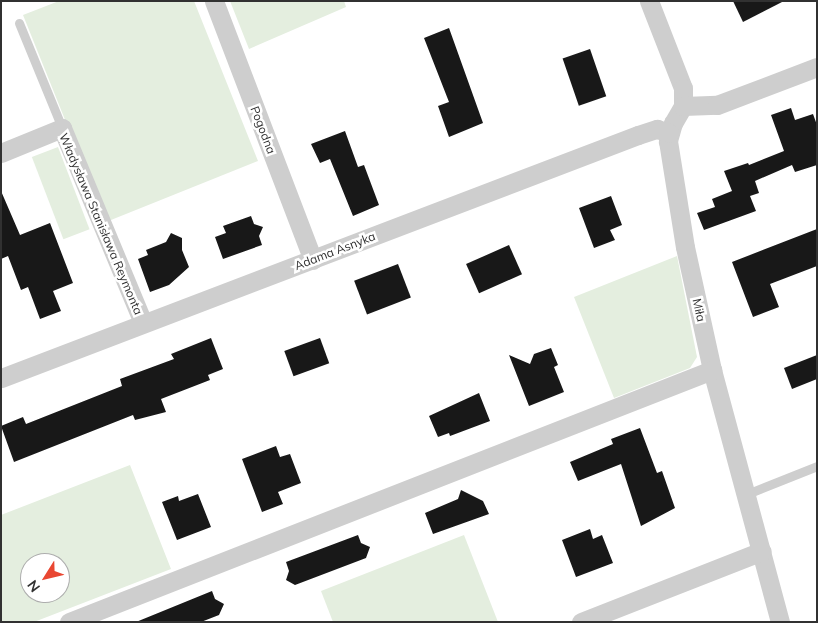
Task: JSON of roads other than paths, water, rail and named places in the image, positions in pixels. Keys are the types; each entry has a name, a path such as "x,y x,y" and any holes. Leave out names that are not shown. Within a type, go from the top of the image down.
{"street":[{"name":"Pogodna","path":"214,1 312,260"},
{"path":"649,1 684,88 683,106 718,105 817,67"},
{"name":"Miła","path":"683,106 669,133 669,156 685,246 712,370 780,622"},
{"name":"Władysława Stanisława Reymonta","path":"1,153 62,128 143,323"},
{"name":"Adama Asnyka","path":"1,378 638,135 657,129 669,133"},
{"path":"69,622 712,370"},
{"path":"581,622 762,551"}],"lane":[{"path":"19,23 62,128"},
{"path":"746,494 817,466"}]}
